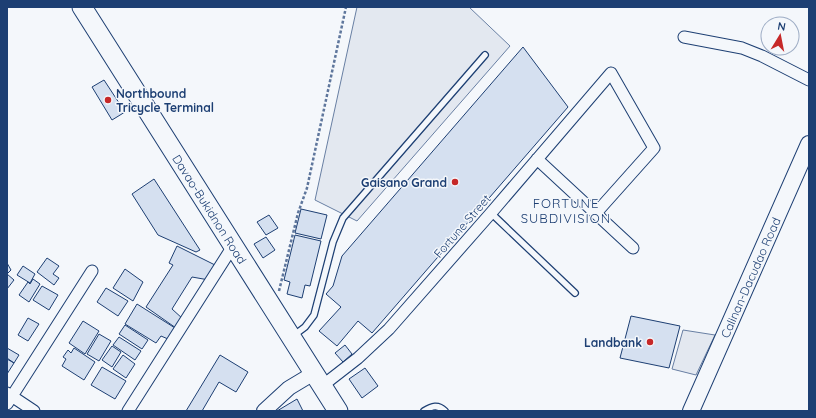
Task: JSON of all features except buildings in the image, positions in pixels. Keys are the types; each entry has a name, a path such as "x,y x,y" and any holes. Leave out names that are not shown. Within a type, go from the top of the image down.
{"highway":[{"name":"Davao-Bukidnon Road","path":"82,7 318,380 334,410"}],"main road":[{"name":"Calinan-Dacudao Road","path":"691,411 809,144"}],"street":[{"path":"684,37 742,48 762,56 809,80"},
{"name":"Fortune Street","path":"318,380 373,345 492,213 611,73 654,148 596,213"},
{"path":"537,159 633,248"},
{"path":"128,411 233,246"},
{"path":"34,411 9,398 92,271"},
{"path":"264,411 289,388 318,380"}],"lane":[{"path":"291,337 305,328 314,315 333,242 343,218 485,55"},
{"path":"492,213 575,293"},
{"path":"424,411 432,406 436,406 445,411"}],"path":[{"path":"269,302 279,291 298,213 307,188 346,7"}],"shaded area":[{"path":"357,7 469,7 510,46 357,221 315,200"},
{"path":"683,330 715,335 696,375 672,369"}],"place":[{"name":"Northbound Tricycle Terminal","path":"108,100"},
{"name":"Gaisano Grand","path":"455,182"},
{"name":"Landbank","path":"650,342"}],"district":[{"name":"FORTUNE SUBDIVISION","path":"566,210"}]}
